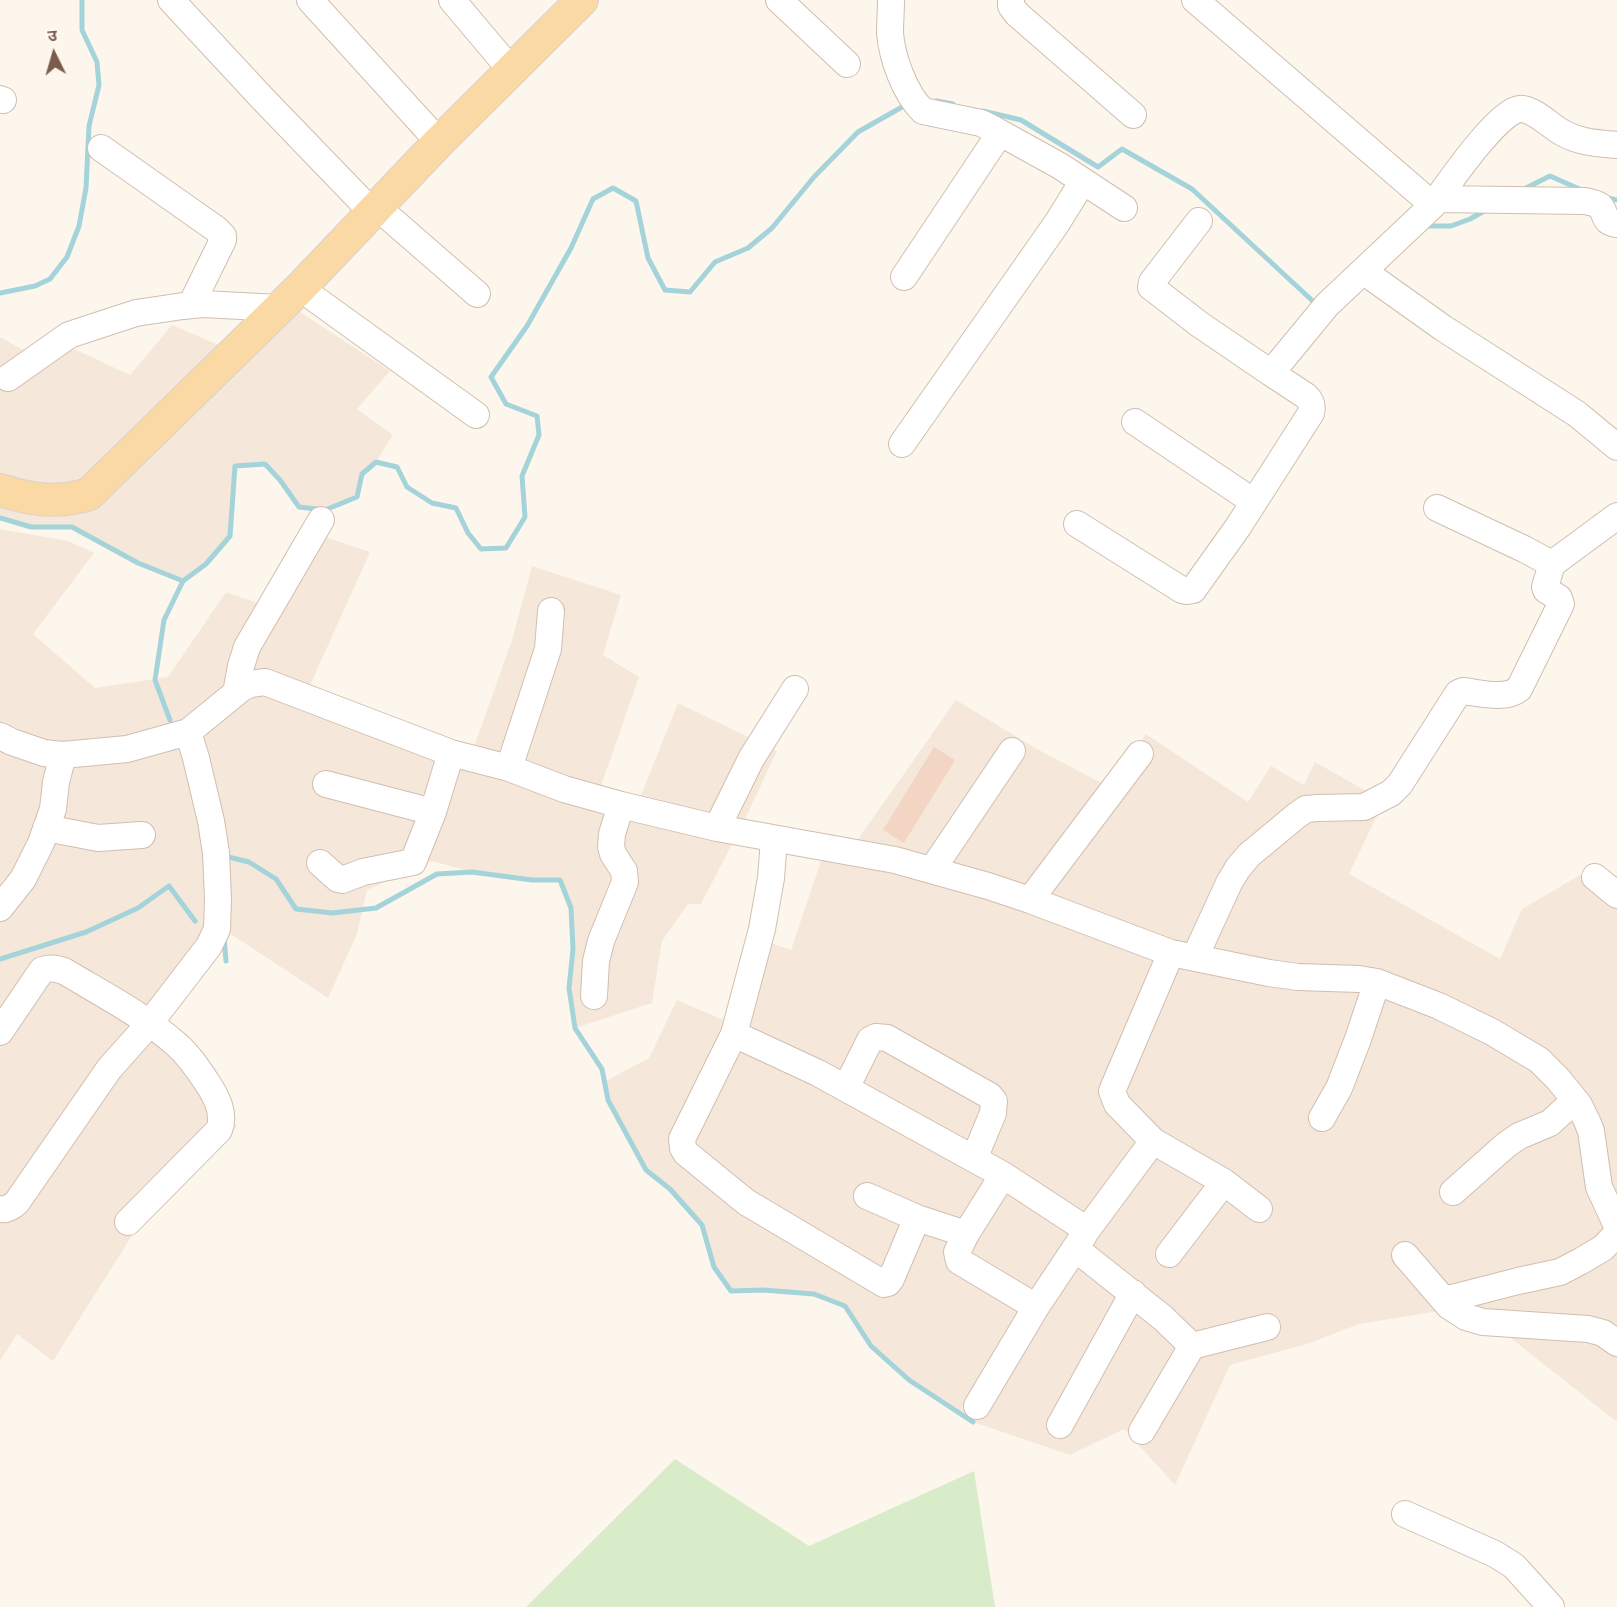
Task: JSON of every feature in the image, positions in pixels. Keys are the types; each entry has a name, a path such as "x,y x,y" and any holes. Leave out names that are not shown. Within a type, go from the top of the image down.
{"main road":[{"path":"0,490 21,497 50,501 75,499 89,494 290,298 439,142 582,0"}],"street":[{"path":"171,0 262,98 375,209 477,294"},
{"path":"310,0 439,142"},
{"path":"452,0 511,70"},
{"path":"779,0 847,64"},
{"path":"891,0 890,35 901,77 923,111 981,123 1060,166 1124,208"},
{"path":"1011,0 1011,6 1017,14 1133,115"},
{"path":"1195,0 1435,202 1503,200 1592,202 1600,206 1609,222 1617,224"},
{"path":"1271,374 1324,309 1435,202 1469,156 1500,120 1518,108 1531,112 1580,141 1617,145"},
{"path":"904,277 1000,133"},
{"path":"101,148 223,236 224,240 191,305"},
{"path":"902,444 1057,223 1083,181"},
{"path":"1077,524 1182,590 1190,591 1196,587 1254,502 1312,409 1311,400 1306,396 1199,324 1152,289 1152,282 1199,221"},
{"path":"1364,272 1443,328 1577,414 1617,447"},
{"path":"8,378 63,339 77,332 136,313 191,305 290,298 476,415"},
{"path":"1135,422 1254,502"},
{"path":"1437,508 1552,564"},
{"path":"1259,1209 1224,1182 1153,1141 1117,1104 1112,1091 1183,955 1238,868 1249,855 1306,809 1368,806 1391,793 1400,784 1458,693 1463,691 1505,695 1519,689 1561,604 1559,598 1545,587 1552,564 1617,516"},
{"path":"236,693 247,647 321,520"},
{"path":"509,768 548,649 551,611"},
{"path":"0,736 44,753 63,755 127,749 188,732 236,693 250,684 265,682 451,753 509,768 564,789 621,805 717,828 895,860 933,870 1030,900 1183,955 1269,973 1377,982 1439,1006 1492,1032 1530,1054 1552,1072 1580,1105 1591,1131 1599,1187 1617,1226"},
{"path":"717,828 751,759 795,689"},
{"path":"0,1209 12,1207 17,1202 109,1069 149,1023 209,946 217,929 216,853 211,822 188,732"},
{"path":"933,870 1012,751"},
{"path":"320,863 342,880 363,872 411,863 416,856 433,812 451,753"},
{"path":"1030,900 1140,754"},
{"path":"0,908 23,879 41,843 53,808 63,755"},
{"path":"326,784 433,812"},
{"path":"594,996 596,961 601,941 625,882 624,871 611,847 612,834 621,805"},
{"path":"46,828 98,838 142,835"},
{"path":"774,839 771,878 762,929 734,1034 682,1138 683,1148 686,1153 746,1202 884,1284 891,1279 917,1218"},
{"path":"1595,877 1617,895"},
{"path":"0,1032 42,970 55,968 64,971 149,1023 177,1045 198,1069 217,1098 221,1116 220,1126 215,1136 128,1222"},
{"path":"1322,1118 1339,1088 1377,982"},
{"path":"734,1034 818,1073 1003,1175 1082,1239 1133,1293 1192,1346"},
{"path":"846,1088 870,1040 876,1037 887,1038 990,1096 994,1101 993,1113 974,1159"},
{"path":"1453,1192 1506,1145 1519,1136 1550,1123 1575,1100"},
{"path":"977,1406 1036,1307 1153,1141"},
{"path":"1003,1175 966,1234 957,1252 959,1261 1036,1307"},
{"path":"1168,1254 1224,1182"},
{"path":"867,1196 917,1218 966,1234"},
{"path":"1444,1300 1560,1272 1602,1248 1617,1233"},
{"path":"1405,1255 1449,1306 1466,1317 1483,1322 1588,1329 1603,1333 1617,1343"},
{"path":"1060,1425 1133,1293"},
{"path":"1142,1431 1192,1346 1267,1327"},
{"path":"1405,1514 1495,1554 1514,1566 1551,1607"}],"shaded area":[{"path":"285,302 390,371 357,409 393,435 376,462 362,474 357,497 325,510 299,507 280,480 265,464 235,466 230,536 206,564 183,581 138,563 72,527 31,527 0,518 0,337 30,354 46,336 130,375 172,325 221,346"},
{"path":"0,529 68,541 94,553 33,634 95,688 168,677 226,592 277,610 316,534 370,552 299,710 465,766 512,640 532,566 621,595 603,655 639,677 601,786 641,795 678,703 777,751 701,904 688,904 662,941 652,1003 575,1028 569,988 573,949 571,908 560,880 532,880 472,872 432,861 367,890 357,934 328,998 217,925 151,1025 192,1061 237,1126 138,1226 53,1361 17,1334 0,1361"},
{"path":"956,700 1035,748 1109,787 1146,734 1248,802 1271,766 1304,785 1315,762 1384,801 1349,874 1500,959 1522,909 1599,864 1617,880 1617,1422 1470,1306 1359,1324 1310,1343 1230,1365 1175,1485 1124,1429 1070,1455 973,1422 909,1380 871,1346 845,1306 814,1294 763,1290 731,1291 714,1267 702,1225 670,1189 652,1176 629,1140 608,1100 604,1082 649,1058 677,1000 730,1023 759,939 791,950 830,834 856,842"}],"green space":[{"path":"675,1459 809,1546 974,1471 995,1607 526,1607"}],"building":[{"path":"934,747 955,760 904,843 883,830"}],"waterway":[{"path":"0,293 35,286 50,279 67,257 79,226 86,188 89,126 99,85 97,62 82,30 82,0"},
{"path":"930,102 953,104"},
{"path":"170,720 155,680 164,620 183,581 206,564 230,536 235,466 265,464 280,480 299,507 325,510 357,497 362,474 376,462 397,467 407,487 432,503 456,508 468,533 481,549 506,548 525,517 522,476 539,435 537,416 506,404 491,377 527,326 571,248 593,199 613,188 636,201 648,258 665,290 690,292 715,262 748,248 772,228 814,177 858,132 902,107 909,106"},
{"path":"983,111 1021,120 1098,167 1122,149 1192,189 1317,305"},
{"path":"1522,190 1550,176 1584,191"},
{"path":"1604,197 1617,200"},
{"path":"1423,226 1451,226 1488,209"},
{"path":"0,518 31,527 72,527 138,563 183,581"},
{"path":"224,856 249,862 276,879 296,909 333,913 376,908 437,874 472,872 532,880 560,880 571,908 573,949 569,988 575,1028 602,1069 608,1100 646,1170 670,1189 702,1225 714,1267 731,1291 763,1290 814,1294 845,1306 871,1346 909,1380 973,1422"},
{"path":"0,959 86,932 138,908 169,886 195,921"},
{"path":"224,937 226,961"}]}
